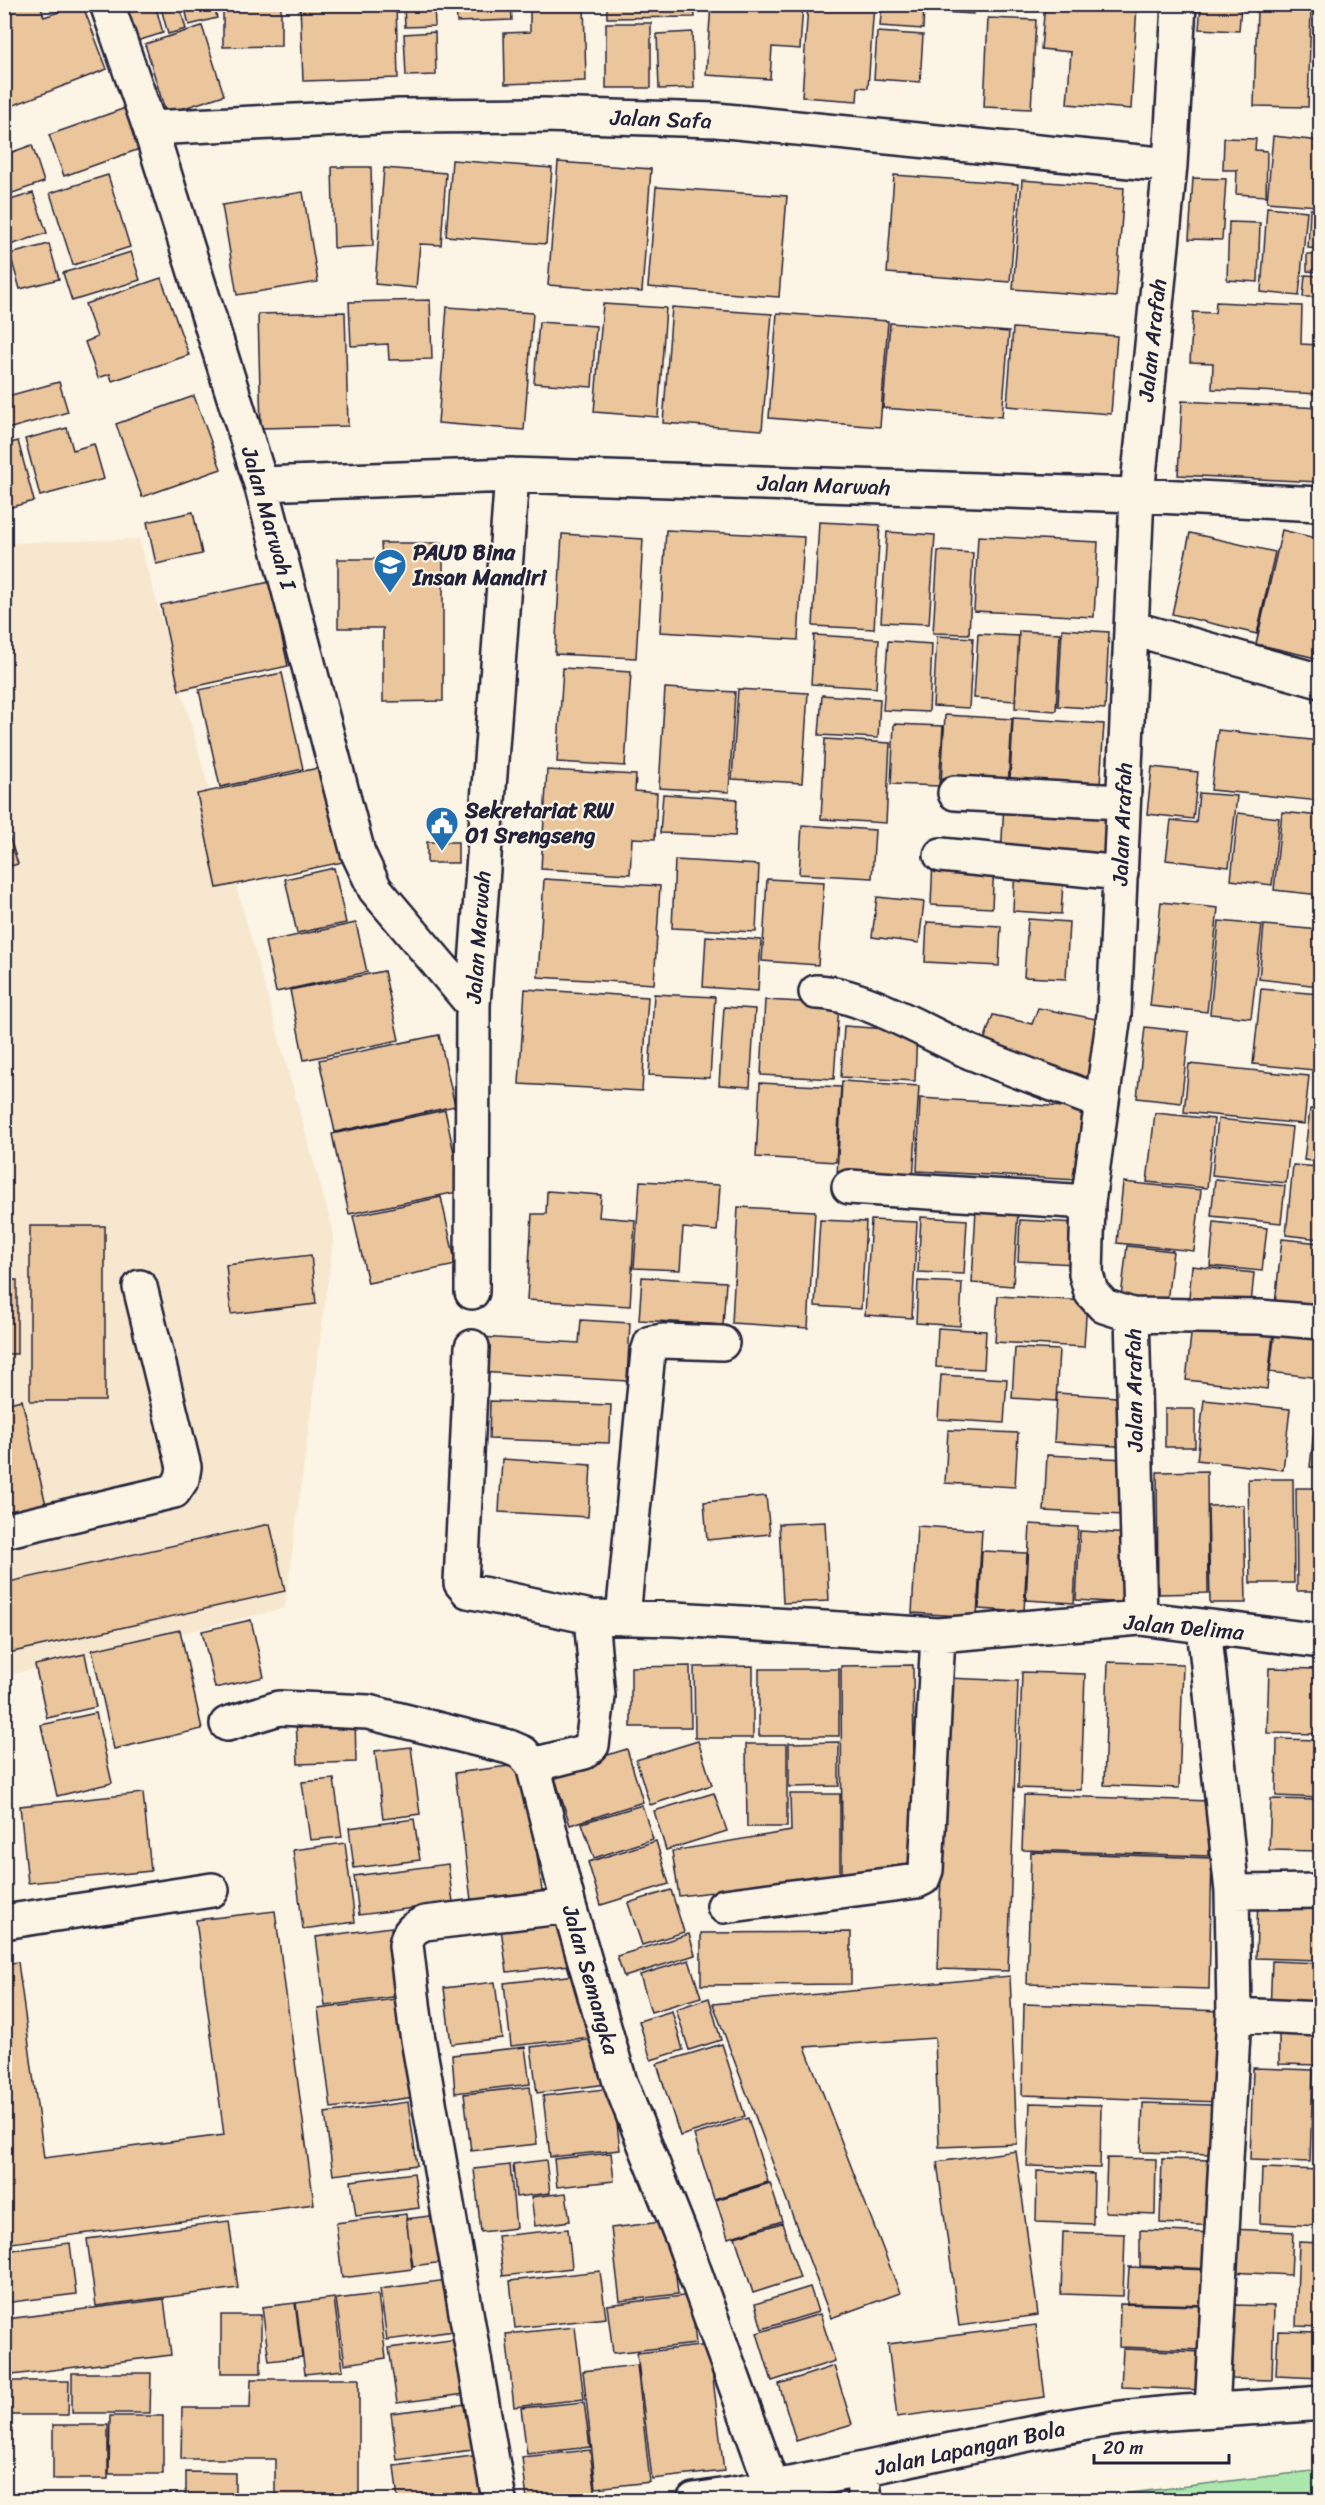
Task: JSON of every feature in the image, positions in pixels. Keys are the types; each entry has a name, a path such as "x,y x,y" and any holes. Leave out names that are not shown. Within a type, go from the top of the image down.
{"street":[{"name":"Jalan Marwah I","path":"107,4 150,128 261,484 358,853 375,889 473,1005"},
{"name":"Jalan Arafah","path":"1140,1618 1132,1315 1104,1306 1091,1292 1086,1274 1088,1202 1100,1102 1114,1015 1121,873 1121,802 1137,495 1170,165 1179,4"},
{"name":"Jalan Safa","path":"150,128 400,116 544,116 716,120 1170,165"},
{"name":"Jalan Marwah","path":"472,1292 473,1005 512,475"},
{"name":"Jalan Marwah","path":"261,484 512,475 1137,495 1320,504"},
{"path":"1131,628 1320,681"},
{"path":"955,793 1121,802"},
{"path":"941,855 1121,873"},
{"path":"816,992 848,999 887,1013 974,1054 1100,1102"},
{"path":"849,1187 1088,1202"},
{"path":"4,1531 174,1491 182,1479 184,1467 140,1287"},
{"path":"1132,1315 1260,1317 1320,1322"},
{"path":"623,1618 648,1352 651,1344 663,1341 722,1343"},
{"name":"Jalan Delima","path":"472,1347 460,1583 468,1591 591,1617 938,1635 1140,1618 1320,1641"},
{"path":"227,1724 279,1708 368,1712 509,1747 523,1753 533,1765 584,1752 592,1745 598,1697 591,1617"},
{"path":"1204,1627 1232,1892 1234,2015 1212,2410"},
{"path":"724,1906 923,1878 926,1870 938,1635"},
{"name":"Jalan Semangka","path":"533,1765 569,1906 620,2082 680,2230 773,2489"},
{"path":"4,1922 212,1890"},
{"path":"1232,1892 1320,1891"},
{"path":"499,2500 416,2028 406,1945 408,1936 414,1928 425,1923 569,1906"},
{"path":"1234,2015 1320,2019"},
{"name":"Jalan Lapangan Bola","path":"694,2500 773,2489 863,2486 909,2458 1083,2424 1212,2410 1320,2403"}],"shaded area":[{"path":"139,539 334,1234 285,1608 5,1676 4,543"}],"green space":[{"path":"1320,2470 1320,2500 1072,2500"}],"building":[{"path":"4,4 40,4 44,17 82,4 107,69 4,109"},
{"path":"126,4 155,4 163,33 137,41"},
{"path":"160,4 179,4 186,29 168,34"},
{"path":"184,4 214,4 217,18 189,25"},
{"path":"300,4 396,4 398,78 303,81"},
{"path":"404,4 434,4 435,26 405,27"},
{"path":"456,4 511,4 512,20 457,22"},
{"path":"530,4 584,4 586,81 505,84 504,33 530,32"},
{"path":"607,4 694,4 695,17 607,18"},
{"path":"711,4 803,4 800,49 772,47 770,79 706,75"},
{"path":"808,4 874,4 868,88 858,87 857,101 802,97"},
{"path":"882,4 924,4 923,29 880,26"},
{"path":"928,4 974,4 973,14 927,11"},
{"path":"1045,4 1137,4 1131,109 1067,104 1071,52 1041,49"},
{"path":"1201,4 1241,4 1239,31 1199,29"},
{"path":"281,5 281,46 223,47 223,6"},
{"path":"1257,9 1311,11 1308,107 1254,106"},
{"path":"988,18 1036,20 1031,109 984,107"},
{"path":"606,23 651,23 651,88 606,88"},
{"path":"202,26 224,95 166,114 145,44"},
{"path":"435,32 436,75 406,76 404,34"},
{"path":"692,32 694,88 659,89 657,34"},
{"path":"877,32 923,35 920,82 874,79"},
{"path":"134,105 148,146 64,176 49,135"},
{"path":"1273,136 1320,141 1317,206 1267,202"},
{"path":"1224,138 1256,139 1255,150 1267,151 1266,196 1236,194 1237,170 1223,170"},
{"path":"32,145 44,182 4,196 4,155"},
{"path":"452,160 552,168 546,244 446,236"},
{"path":"558,162 651,169 642,292 548,285"},
{"path":"332,167 371,167 373,246 334,248"},
{"path":"384,168 446,173 441,245 420,244 416,288 375,284"},
{"path":"108,175 130,247 73,265 50,193"},
{"path":"894,175 1018,184 1010,282 887,273"},
{"path":"1193,178 1226,179 1222,240 1189,239"},
{"path":"1022,180 1124,188 1116,297 1013,289"},
{"path":"656,187 787,196 779,297 648,287"},
{"path":"303,192 318,282 237,295 222,205"},
{"path":"33,193 47,233 4,247 4,202"},
{"path":"1267,207 1307,211 1299,296 1261,292"},
{"path":"1310,209 1320,210 1320,249 1308,248"},
{"path":"1229,222 1260,223 1258,282 1227,280"},
{"path":"49,244 59,279 20,289 10,254"},
{"path":"131,252 140,280 72,301 63,273"},
{"path":"1307,254 1320,254 1320,272 1307,271"},
{"path":"1305,275 1320,276 1320,297 1303,297"},
{"path":"161,278 189,355 112,381 110,374 98,378 85,342 97,337 85,304"},
{"path":"430,300 432,359 389,360 388,344 351,346 349,302"},
{"path":"1216,302 1302,306 1301,344 1320,345 1320,394 1212,389 1213,363 1190,362 1193,312 1215,313"},
{"path":"603,304 666,308 658,417 594,412"},
{"path":"447,307 533,313 524,430 438,423"},
{"path":"672,307 772,314 762,430 663,423"},
{"path":"345,312 348,426 261,428 258,314"},
{"path":"777,313 888,321 880,427 769,418"},
{"path":"539,322 596,326 592,387 534,383"},
{"path":"890,323 1009,332 1002,417 883,408"},
{"path":"1013,328 1117,336 1111,414 1007,406"},
{"path":"59,382 68,412 4,430 4,397"},
{"path":"194,396 221,469 142,497 116,424"},
{"path":"1182,401 1320,408 1320,482 1178,475"},
{"path":"67,428 73,450 94,444 104,479 40,496 25,439"},
{"path":"18,441 34,501 4,509 4,445"},
{"path":"193,512 202,554 156,564 147,522"},
{"path":"819,522 880,525 874,629 813,626"},
{"path":"666,530 804,537 798,640 660,632"},
{"path":"1282,530 1320,539 1320,659 1256,644"},
{"path":"887,532 935,535 929,624 881,622"},
{"path":"1190,533 1275,552 1257,634 1172,614"},
{"path":"562,534 643,539 636,658 555,654"},
{"path":"978,536 1098,542 1094,617 974,611"},
{"name":"PAUD Bina Insan Mandiri","path":"381,543 443,543 443,701 383,702 383,628 338,628 338,559 382,559"},
{"path":"938,551 973,553 969,634 933,633"},
{"path":"270,582 288,666 179,690 161,605"},
{"path":"1062,629 1109,632 1105,709 1058,706"},
{"path":"1019,631 1060,633 1056,711 1015,708"},
{"path":"978,634 1019,636 1015,701 974,698"},
{"path":"814,635 879,639 876,688 811,684"},
{"path":"937,636 973,638 969,708 933,706"},
{"path":"888,641 932,644 929,712 883,710"},
{"path":"563,668 631,672 625,766 557,762"},
{"path":"282,673 303,769 220,787 199,690"},
{"path":"665,688 735,692 729,792 659,788"},
{"path":"738,689 808,693 802,783 732,779"},
{"path":"822,695 880,699 878,738 819,735"},
{"path":"945,715 1012,719 1008,787 941,783"},
{"path":"1013,718 1104,724 1100,785 1010,780"},
{"path":"894,724 943,726 939,786 891,784"},
{"path":"1218,730 1320,741 1320,801 1211,790"},
{"path":"825,739 890,743 886,823 821,819"},
{"path":"323,767 343,862 217,888 197,794"},
{"path":"1152,767 1198,772 1193,819 1147,814"},
{"path":"547,770 636,775 635,791 657,793 655,839 632,838 630,874 541,869"},
{"path":"1199,793 1237,796 1229,867 1166,860 1171,820 1196,823"},
{"path":"663,794 737,799 735,836 660,833"},
{"path":"1004,803 1109,809 1106,862 1001,856"},
{"path":"1282,812 1320,816 1320,895 1274,890"},
{"path":"1238,813 1279,818 1272,885 1231,880"},
{"path":"4,820 18,864 4,868"},
{"path":"802,825 875,830 872,878 799,874"},
{"name":"Sekretariat RW 01 Srengseng","path":"427,842 458,842 458,863 427,863"},
{"path":"933,859 994,862 992,908 931,905"},
{"path":"675,860 759,865 756,932 672,928"},
{"path":"1015,865 1064,868 1061,914 1013,911"},
{"path":"334,868 346,923 297,933 285,879"},
{"path":"544,879 660,886 654,984 538,977"},
{"path":"767,879 824,882 818,965 762,961"},
{"path":"877,897 924,902 919,943 872,937"},
{"path":"1161,902 1218,908 1207,1012 1150,1006"},
{"path":"1028,919 1069,922 1066,979 1024,977"},
{"path":"1219,921 1262,925 1251,1018 1210,1014"},
{"path":"927,922 1001,926 999,966 925,962"},
{"path":"356,923 367,972 276,992 265,942"},
{"path":"1264,925 1320,930 1319,986 1259,979"},
{"path":"706,936 761,940 758,991 703,987"},
{"path":"384,971 399,1040 304,1060 290,990"},
{"path":"525,989 648,997 642,1091 519,1084"},
{"path":"1261,989 1320,994 1314,1070 1253,1064"},
{"path":"654,994 715,997 710,1078 649,1075"},
{"path":"765,1000 839,1004 834,1079 761,1075"},
{"path":"724,1007 755,1009 750,1087 719,1085"},
{"path":"1038,1008 1107,1021 1097,1096 981,1049 993,1015 1032,1024"},
{"path":"844,1026 917,1031 915,1081 841,1077"},
{"path":"1145,1027 1189,1032 1181,1103 1137,1098"},
{"path":"439,1035 455,1106 335,1132 319,1060"},
{"path":"1189,1064 1309,1076 1304,1124 1184,1112"},
{"path":"1320,1068 1320,1104 1317,1104"},
{"path":"842,1081 919,1086 913,1181 837,1176"},
{"path":"760,1083 841,1087 836,1162 756,1157"},
{"path":"920,1098 1082,1108 1078,1180 917,1171"},
{"path":"1310,1109 1320,1110 1320,1162 1304,1160"},
{"path":"445,1110 462,1191 349,1214 332,1134"},
{"path":"1155,1113 1214,1119 1207,1188 1147,1182"},
{"path":"1218,1119 1292,1127 1286,1183 1212,1175"},
{"path":"1293,1165 1320,1167 1320,1239 1286,1235"},
{"path":"1215,1179 1285,1186 1281,1223 1211,1216"},
{"path":"640,1181 720,1185 717,1231 683,1228 680,1270 634,1268"},
{"path":"1123,1182 1201,1190 1194,1251 1117,1243"},
{"path":"547,1191 601,1195 599,1217 635,1220 630,1306 527,1300 532,1214 546,1214"},
{"path":"441,1197 456,1265 368,1283 353,1216"},
{"path":"738,1207 815,1211 808,1328 732,1323"},
{"path":"976,1209 1018,1212 1013,1286 972,1283"},
{"path":"921,1217 967,1220 964,1274 918,1272"},
{"path":"820,1220 866,1222 861,1309 815,1306"},
{"path":"871,1220 917,1222 912,1318 865,1315"},
{"path":"1020,1220 1077,1223 1075,1264 1018,1261"},
{"path":"1214,1222 1267,1228 1262,1271 1210,1266"},
{"path":"30,1226 105,1226 105,1401 30,1401"},
{"path":"1282,1239 1320,1243 1320,1319 1274,1313"},
{"path":"1127,1246 1173,1251 1166,1311 1120,1306"},
{"path":"311,1255 316,1304 231,1314 226,1265"},
{"path":"1192,1266 1254,1273 1250,1315 1188,1308"},
{"path":"642,1277 726,1282 723,1325 639,1320"},
{"path":"4,1280 17,1280 17,1354 4,1354"},
{"path":"918,1281 962,1283 960,1326 916,1323"},
{"path":"998,1296 1087,1301 1084,1347 995,1342"},
{"path":"581,1320 630,1323 627,1381 478,1372 481,1337 579,1343"},
{"path":"1276,1321 1320,1326 1320,1378 1270,1372"},
{"path":"1192,1326 1273,1334 1267,1389 1186,1380"},
{"path":"938,1328 986,1331 984,1369 936,1367"},
{"path":"1015,1348 1059,1350 1056,1401 1012,1398"},
{"path":"941,1375 1007,1379 1004,1423 938,1419"},
{"path":"1057,1393 1131,1398 1129,1447 1054,1442"},
{"path":"22,1400 46,1505 4,1515 4,1404"},
{"path":"1204,1400 1290,1409 1283,1470 1197,1460"},
{"path":"490,1401 611,1405 609,1443 489,1439"},
{"path":"1165,1409 1195,1409 1195,1447 1165,1447"},
{"path":"1316,1411 1320,1412 1320,1468 1310,1467"},
{"path":"948,1430 1018,1433 1015,1487 945,1483"},
{"path":"1047,1455 1126,1459 1123,1515 1044,1511"},
{"path":"502,1459 591,1465 588,1517 499,1512"},
{"path":"1207,1471 1208,1593 1158,1594 1157,1472"},
{"path":"1248,1479 1293,1479 1294,1583 1250,1583"},
{"path":"1296,1488 1320,1488 1320,1591 1297,1591"},
{"path":"766,1496 770,1534 707,1540 704,1502"},
{"path":"1244,1505 1246,1603 1210,1603 1208,1506"},
{"path":"825,1522 829,1601 783,1603 779,1524"},
{"path":"270,1524 285,1591 4,1654 4,1583"},
{"path":"1030,1524 1078,1527 1074,1603 1026,1600"},
{"path":"917,1526 982,1530 977,1617 912,1613"},
{"path":"1080,1531 1131,1534 1126,1603 1076,1600"},
{"path":"982,1551 1027,1553 1024,1612 979,1609"},
{"path":"251,1620 264,1677 215,1688 202,1631"},
{"path":"180,1630 202,1729 114,1749 92,1650"},
{"path":"85,1654 96,1707 47,1718 35,1665"},
{"path":"1108,1662 1183,1664 1179,1788 1104,1785"},
{"path":"913,1665 915,1873 842,1874 841,1666"},
{"path":"690,1666 691,1727 631,1727 631,1667"},
{"path":"753,1666 753,1738 695,1738 694,1667"},
{"path":"1269,1668 1320,1669 1320,1734 1267,1733"},
{"path":"759,1669 839,1669 839,1736 759,1736"},
{"path":"1022,1672 1085,1674 1081,1790 1018,1788"},
{"path":"947,1678 1018,1681 1008,1971 938,1969"},
{"path":"96,1713 112,1783 57,1796 41,1725"},
{"path":"355,1715 356,1762 298,1764 296,1718"},
{"path":"1277,1739 1320,1740 1320,1798 1276,1796"},
{"path":"698,1741 712,1785 650,1805 636,1760"},
{"path":"839,1742 839,1786 789,1787 789,1743"},
{"path":"746,1744 787,1744 787,1827 747,1827"},
{"path":"411,1747 420,1814 383,1819 375,1751"},
{"path":"627,1749 643,1802 570,1825 553,1772"},
{"path":"525,1764 542,1891 471,1900 455,1773"},
{"path":"334,1779 342,1837 310,1840 302,1782"},
{"path":"143,1793 151,1871 28,1883 20,1806"},
{"path":"714,1793 727,1831 666,1850 654,1811"},
{"path":"790,1794 840,1794 840,1877 679,1896 672,1851 791,1831"},
{"path":"1024,1795 1211,1801 1209,1856 1022,1850"},
{"path":"1271,1799 1320,1800 1320,1851 1269,1850"},
{"path":"642,1805 653,1839 594,1858 582,1823"},
{"path":"414,1819 420,1860 354,1868 349,1828"},
{"path":"656,1841 669,1884 601,1905 588,1862"},
{"path":"345,1843 355,1922 303,1929 293,1850"},
{"path":"1031,1852 1212,1858 1209,1989 1027,1984"},
{"path":"448,1864 453,1903 359,1915 354,1876"},
{"path":"671,1890 684,1932 642,1945 628,1903"},
{"path":"1258,1897 1320,1899 1320,1960 1256,1958"},
{"path":"275,1911 314,2204 4,2244 4,1964 18,1962 44,2158 224,2135 196,1920"},
{"path":"565,1922 570,1965 507,1972 501,1929"},
{"path":"391,1927 400,1996 325,2006 316,1937"},
{"path":"851,1932 851,1984 701,1985 701,1933"},
{"path":"689,1934 695,1955 624,1977 617,1956"},
{"path":"689,1960 701,1997 651,2012 640,1975"},
{"path":"1272,1961 1320,1963 1320,2014 1270,2012"},
{"path":"585,1974 592,2037 511,2046 504,1983"},
{"path":"1010,1976 1017,2144 939,2147 935,2038 805,2047 900,2293 831,2318 713,2004"},
{"path":"495,1982 502,2038 451,2044 444,1988"},
{"path":"403,1998 415,2097 331,2108 318,2009"},
{"path":"709,1998 721,2040 689,2050 676,2009"},
{"path":"1024,2004 1223,2011 1220,2102 1022,2095"},
{"path":"672,2011 683,2050 651,2060 639,2021"},
{"path":"1279,2027 1320,2028 1320,2065 1279,2064"},
{"path":"602,2038 607,2084 537,2093 531,2047"},
{"path":"722,2044 745,2116 680,2136 657,2064"},
{"path":"525,2047 530,2084 455,2093 452,2055"},
{"path":"1253,2068 1313,2070 1310,2162 1250,2160"},
{"path":"1317,2073 1320,2073 1320,2134 1315,2133"},
{"path":"530,2087 537,2144 471,2151 464,2094"},
{"path":"613,2088 620,2150 550,2157 543,2096"},
{"path":"408,2102 417,2165 333,2175 325,2113"},
{"path":"1030,2103 1101,2105 1100,2168 1027,2166"},
{"path":"1143,2103 1213,2105 1212,2154 1141,2152"},
{"path":"748,2118 768,2182 714,2199 694,2135"},
{"path":"1016,2151 1038,2315 959,2326 937,2162"},
{"path":"611,2153 614,2181 557,2187 554,2159"},
{"path":"1107,2158 1156,2159 1155,2214 1105,2212"},
{"path":"1162,2159 1219,2160 1217,2226 1160,2223"},
{"path":"546,2160 550,2193 516,2197 513,2164"},
{"path":"510,2165 516,2228 481,2232 474,2169"},
{"path":"1262,2168 1320,2170 1320,2226 1260,2223"},
{"path":"1037,2171 1094,2174 1093,2224 1036,2222"},
{"path":"414,2173 419,2208 356,2216 351,2181"},
{"path":"770,2183 782,2221 728,2238 716,2200"},
{"path":"566,2193 570,2221 535,2226 531,2197"},
{"path":"406,2214 412,2269 342,2278 336,2223"},
{"path":"445,2214 451,2261 413,2266 406,2219"},
{"path":"229,2221 238,2288 96,2306 87,2239"},
{"path":"670,2221 678,2294 620,2301 611,2228"},
{"path":"782,2223 800,2278 753,2293 735,2237"},
{"path":"568,2229 572,2268 503,2276 498,2236"},
{"path":"1231,2229 1293,2232 1291,2275 1230,2272"},
{"path":"1140,2230 1214,2233 1212,2269 1140,2266"},
{"path":"1063,2232 1125,2234 1123,2296 1061,2294"},
{"path":"1299,2242 1320,2243 1320,2327 1296,2326"},
{"path":"70,2243 76,2294 4,2303 4,2251"},
{"path":"1129,2267 1210,2270 1208,2305 1127,2303"},
{"path":"600,2271 606,2318 515,2328 510,2281"},
{"path":"447,2280 454,2331 387,2340 380,2289"},
{"path":"810,2287 818,2312 762,2329 755,2304"},
{"path":"378,2294 386,2358 345,2364 336,2299"},
{"path":"691,2295 696,2344 613,2353 607,2305"},
{"path":"334,2298 343,2370 305,2374 296,2303"},
{"path":"164,2299 171,2355 13,2375 7,2319"},
{"path":"295,2303 302,2357 269,2361 262,2307"},
{"path":"1120,2304 1204,2306 1203,2350 1119,2347"},
{"path":"1234,2305 1274,2306 1272,2380 1232,2379"},
{"path":"820,2314 835,2361 772,2381 757,2333"},
{"path":"221,2315 261,2315 261,2373 221,2373"},
{"path":"1036,2325 1045,2397 897,2417 888,2344"},
{"path":"575,2327 584,2399 514,2407 506,2334"},
{"path":"1278,2331 1320,2332 1320,2378 1276,2376"},
{"path":"466,2338 473,2393 397,2403 389,2348"},
{"path":"709,2345 724,2471 652,2479 637,2353"},
{"path":"1123,2349 1204,2352 1202,2390 1121,2387"},
{"path":"637,2365 650,2482 596,2488 583,2371"},
{"path":"834,2366 852,2424 796,2441 779,2384"},
{"path":"72,2373 151,2373 150,2413 72,2413"},
{"path":"251,2379 359,2379 359,2500 275,2500 275,2459 181,2459 182,2408 250,2408"},
{"path":"5,2381 69,2381 68,2415 5,2415"},
{"path":"584,2402 590,2447 527,2454 521,2408"},
{"path":"466,2404 472,2450 397,2460 391,2413"},
{"path":"110,2416 163,2416 163,2474 109,2474"},
{"path":"53,2425 108,2425 108,2479 53,2479"},
{"path":"590,2450 596,2498 527,2500 522,2457"},
{"path":"480,2455 486,2500 398,2500 394,2466"},
{"path":"186,2472 235,2473 235,2500 186,2500"}],"place":[{"name":"PAUD Bina Insan Mandiri","path":"390,594"},
{"name":"Sekretariat RW 01 Srengseng","path":"442,852"}]}
